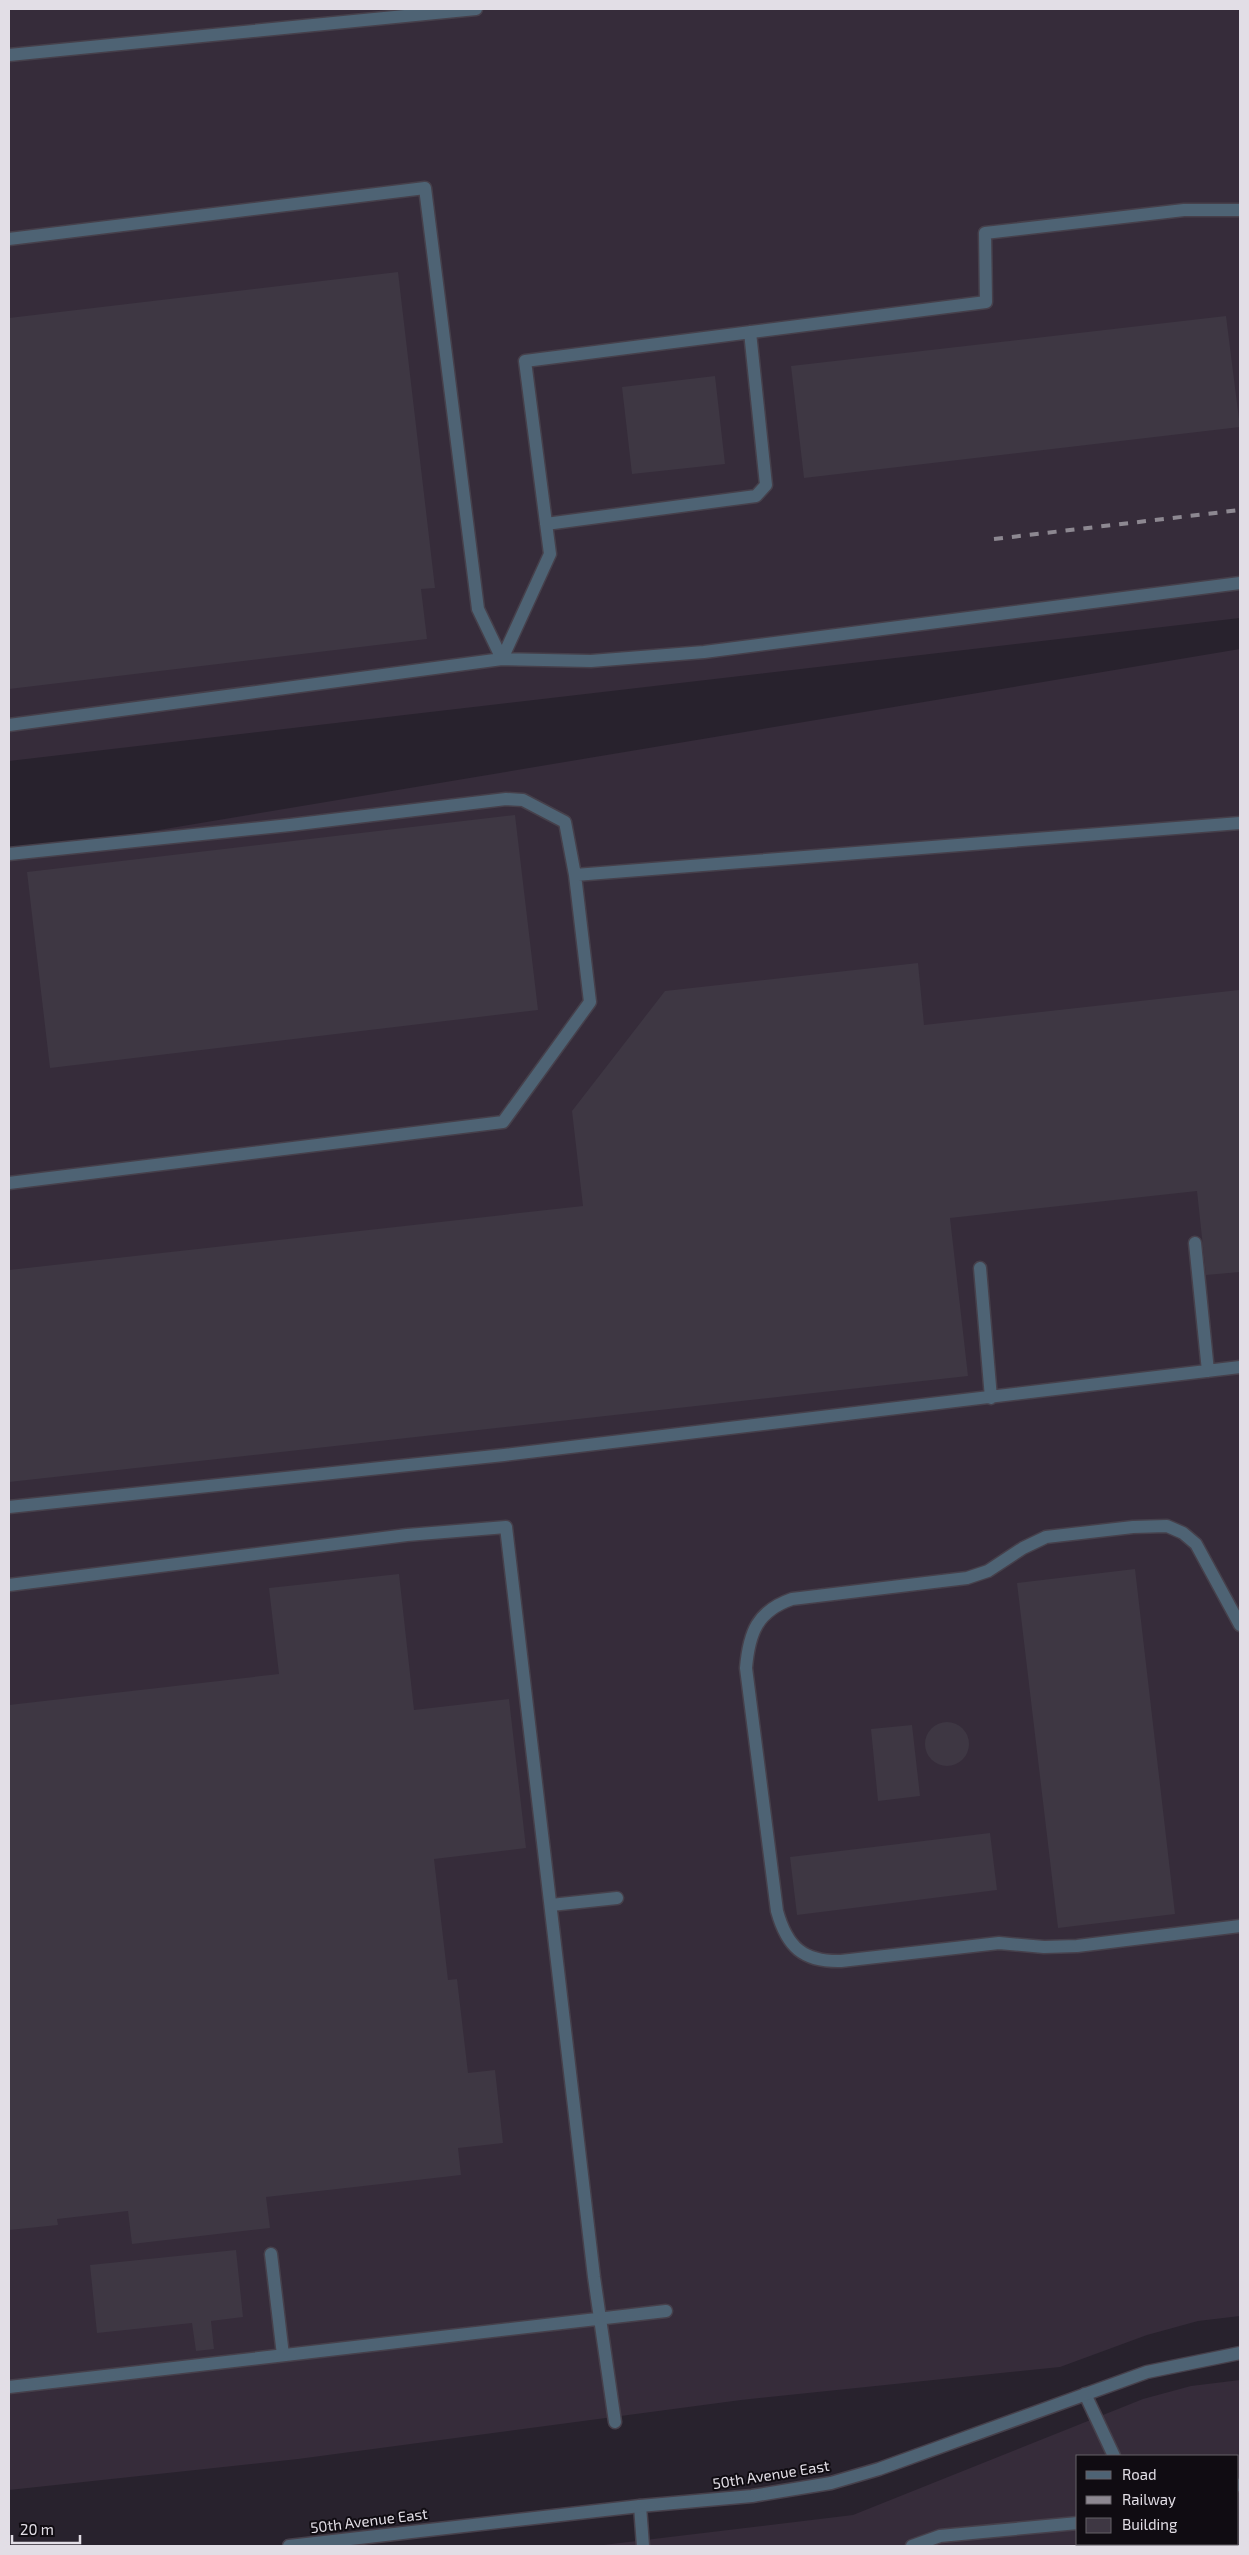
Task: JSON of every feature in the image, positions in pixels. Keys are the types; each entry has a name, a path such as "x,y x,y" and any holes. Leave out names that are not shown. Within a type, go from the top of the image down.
{"street":[{"path":"9,56 476,9"},
{"path":"9,239 425,188 478,609 502,659"},
{"path":"502,659 550,554 525,360 986,302 985,233 1184,210 1240,210"},
{"path":"546,524 756,496 766,485 750,332"},
{"path":"9,725 502,659 591,661 704,652 1240,584"},
{"path":"9,854 290,825 506,799 523,800 565,822 575,875 590,1002 503,1122 9,1182"},
{"path":"575,875 1240,823"},
{"path":"1194,1244 1208,1371"},
{"path":"980,1268 992,1398"},
{"path":"9,1507 504,1456 1240,1367"},
{"path":"1240,1625 1196,1544 1183,1533 1167,1526 1133,1527 1046,1537 1023,1548 988,1571 967,1578 792,1599 778,1603 766,1612 752,1634 746,1668 777,1911 783,1930 792,1945 808,1956 822,1961 841,1961 998,1943 1044,1947 1077,1946 1240,1926"},
{"path":"9,1585 406,1535 506,1527 600,2320 614,2422"},
{"path":"551,1905 617,1898"},
{"path":"271,2254 282,2355"},
{"path":"9,2387 600,2320 666,2310"},
{"name":"50th Avenue East","path":"289,2546 640,2506 752,2496 831,2483 879,2469 1147,2372 1240,2353"},
{"path":"1085,2394 1114,2455"},
{"path":"640,2506 643,2546"},
{"path":"912,2546 940,2536 1076,2523"}],"shaded area":[{"path":"9,9 1240,9 1240,618 9,761"},
{"path":"1240,649 1240,2316 1198,2321 1147,2335 1060,2367 741,2400 298,2459 9,2490 9,855"},
{"path":"1240,2380 1240,2546 595,2546 853,2515 1143,2399 1191,2386"}],"building":[{"path":"398,272 435,588 421,589 427,639 9,689 9,318"},
{"path":"1226,316 1240,427 804,478 791,366"},
{"path":"715,376 725,464 632,474 622,387"},
{"path":"515,815 538,1010 50,1068 27,872"},
{"path":"918,963 924,1025 1239,990 1240,1272 1206,1275 1197,1191 950,1218 968,1376 9,1482 9,1270 583,1206 572,1111 665,991"},
{"path":"1135,1569 1175,1914 1058,1928 1017,1583"},
{"path":"399,1574 414,1710 509,1699 526,1848 434,1859 448,1980 457,1979 468,2073 495,2070 503,2143 458,2148 461,2175 266,2197 270,2228 132,2244 128,2211 57,2219 58,2225 9,2230 9,1705 279,1674 269,1588"},
{"path":"947,1722 959,1726 965,1732 969,1744 965,1756 959,1762 947,1766 935,1762 929,1756 925,1744 929,1732 935,1726"},
{"path":"912,1725 920,1796 878,1801 871,1729"},
{"path":"990,1833 997,1890 797,1915 790,1857"},
{"path":"236,2250 243,2317 211,2321 214,2349 196,2351 192,2323 97,2333 90,2265"}],"railway":[{"path":"994,539 1240,510"}]}
